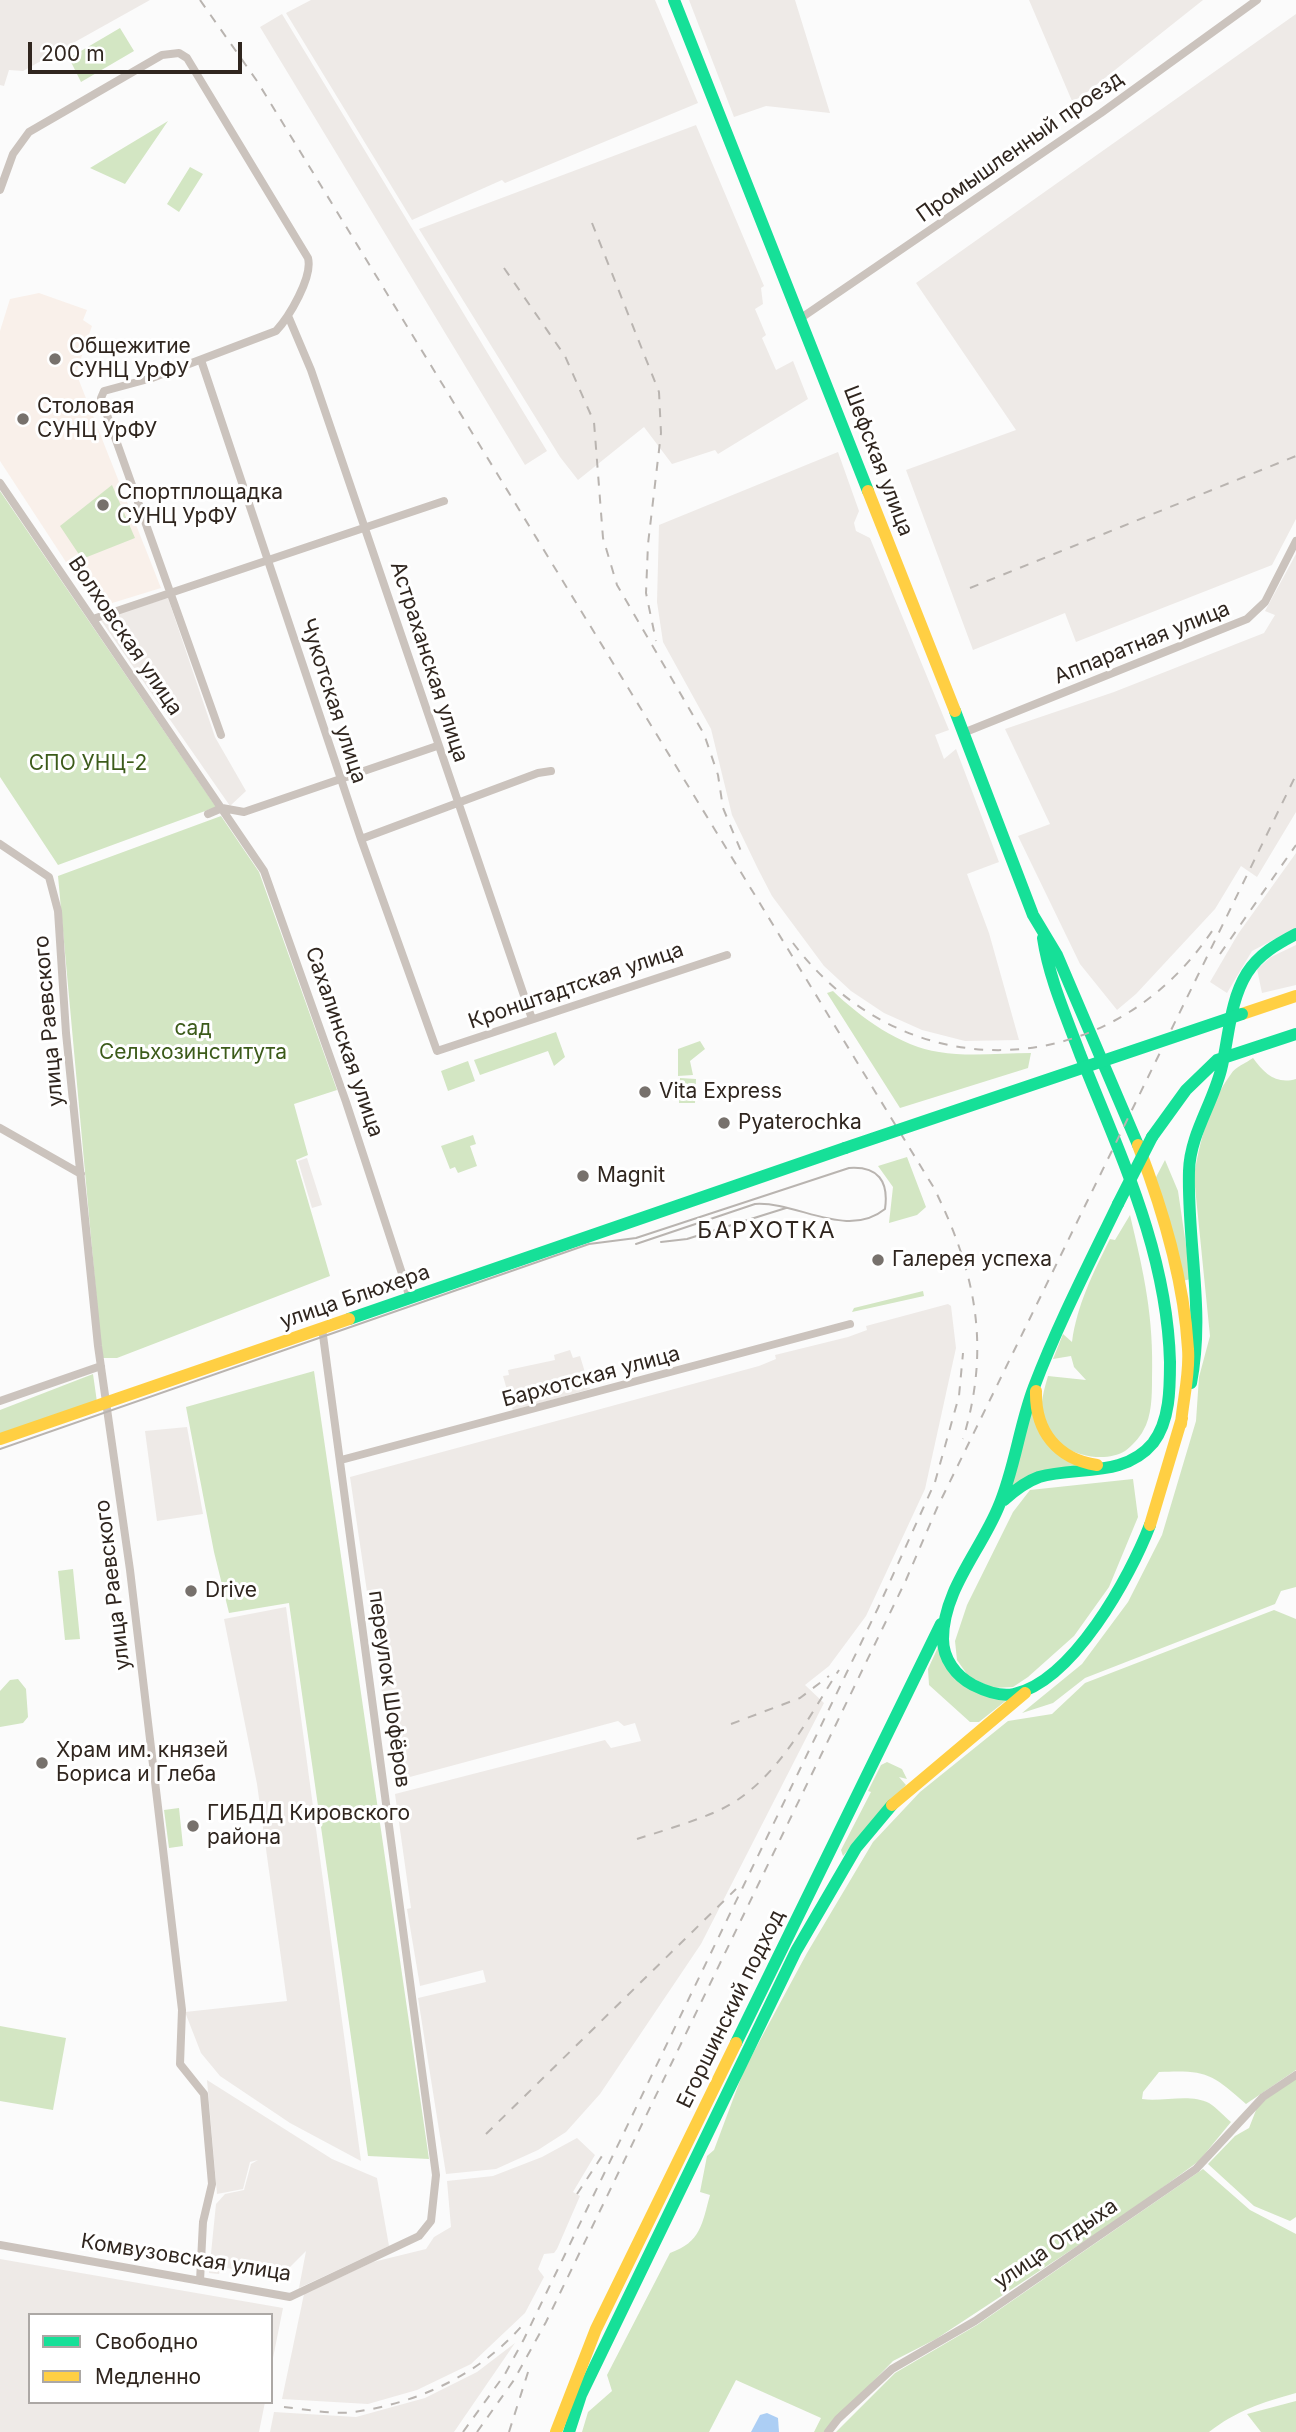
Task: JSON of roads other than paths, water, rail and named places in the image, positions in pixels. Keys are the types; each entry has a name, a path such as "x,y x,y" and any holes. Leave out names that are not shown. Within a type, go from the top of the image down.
{"main road":[{"name":"Шефская улица","path":"674,0 1043,938"},
{"path":"1181,1424 1195,1366 1199,1335 1189,1155 1221,1070 1235,996 1248,971 1265,951 1296,934"},
{"path":"1043,938 1057,954 1147,1169 1171,1241 1182,1294 1188,1353 1181,1424"},
{"path":"997,1511 1010,1493 1027,1479 1118,1464 1133,1460 1147,1450 1158,1435 1166,1415 1171,1359 1166,1300 1145,1214 1086,1071 1045,958 1043,938"},
{"name":"улица Блюхера","path":"0,1439 1296,996"},
{"path":"997,1511 1041,1370 1152,1137 1186,1090 1223,1056 1296,1034"},
{"path":"1041,1370 1036,1411 1048,1440 1061,1452 1084,1463 1118,1464"},
{"name":"Егоршинский подход","path":"569,2432 581,2395 796,1951 856,1848 898,1798 1037,1684 1086,1636 1127,1576 1158,1506 1181,1424"},
{"name":"Егоршинский подход","path":"556,2432 568,2395 596,2329 997,1511"},
{"path":"949,1608 943,1632 944,1646 948,1661 959,1676 975,1686 1000,1694 1015,1693 1037,1684"}],"street":[{"name":"Промышленный проезд","path":"801,318 1101,113 1257,0"},
{"path":"0,190 15,149 29,132 162,55 179,53 187,58 309,263 289,318 276,331 102,394 117,448 172,592 221,735"},
{"name":"Астраханская улица","path":"289,318 312,370 532,1019"},
{"name":"Чукотская улица","path":"201,360 361,839 437,1051"},
{"name":"Волховская улица","path":"0,483 222,808"},
{"path":"93,619 444,502"},
{"name":"Аппаратная улица","path":"963,733 1247,619 1265,602 1296,541"},
{"path":"208,814 222,808 244,812 438,746"},
{"path":"361,839 538,773 551,771"},
{"name":"Сахалинская улица","path":"222,808 264,871 273,891 410,1298"},
{"name":"улица Раевского","path":"0,844 49,877 58,911 98,1346 130,1570 181,2010 180,2064 204,2094 212,2184 202,2222 200,2281"},
{"name":"Кронштадтская улица","path":"437,1051 727,955"},
{"path":"0,1128 81,1174"},
{"name":"Бархотская улица","path":"341,1460 546,1408 849,1324"},
{"name":"переулок Шофёров","path":"322,1328 436,2175 431,2221"},
{"path":"0,1401 101,1366"},
{"name":"улица Отдыха","path":"828,2432 838,2419 892,2369 975,2320 1196,2169 1264,2097 1296,2075"},
{"name":"Комвузовская улица","path":"0,2245 290,2297 419,2236 431,2221"}],"water":[{"path":"767,2413 778,2418 779,2432 751,2432 760,2415"}],"tram line":[{"path":"0,1449 589,1244 636,1238 849,1168 874,1173 883,1183 885,1190 885,1209 870,1218 838,1220 788,1208 755,1204 636,1244"},
{"path":"661,1242 687,1239 786,1208"}],"railway":[{"path":"200,0 257,81 934,1188 960,1250 975,1311 976,1373 972,1405 963,1439"},
{"path":"592,223 659,392 661,433 648,544 646,593 656,641"},
{"path":"504,268 565,356 594,422 603,538 617,585 704,734 718,775 723,808 743,856"},
{"path":"970,588 1296,456"},
{"path":"477,2432 514,2380 546,2322 906,1580 937,1508 1296,775"},
{"path":"1220,954 1296,845"},
{"path":"793,943 840,992 893,1026 950,1045 1009,1050 1068,1040 1123,1016 1174,977 1216,925"},
{"path":"463,2432 505,2374 524,2339 878,1608 935,1482 959,1396 963,1353"},
{"path":"637,1839 713,1813 735,1802 754,1787 786,1752 839,1670"},
{"path":"731,1724 800,1698 829,1676"},
{"path":"486,2134 736,1889"},
{"path":"577,2194 604,2153"},
{"path":"284,2407 346,2413 378,2408 426,2393 470,2371 508,2340 525,2322"},
{"path":"509,2432 529,2369"}],"place":[{"name":"Общежитие СУНЦ УрФУ","path":"55,359"},
{"name":"Столовая СУНЦ УрФУ","path":"23,419"},
{"name":"Спортплощадка СУНЦ УрФУ","path":"103,505"},
{"name":"Vita Express","path":"645,1092"},
{"name":"Pyaterochka","path":"724,1123"},
{"name":"Magnit","path":"583,1176"},
{"name":"Галерея успеха","path":"878,1260"},
{"name":"Drive","path":"191,1591"},
{"name":"Храм им. князей Бориса и Глеба","path":"42,1763"},
{"name":"ГИБДД Кировского района","path":"193,1826"}],"district":[{"name":"БАРХОТКА","path":"767,1231"}],"park label":[{"name":"СПО УНЦ-2","path":"88,764"},
{"name":"сад Сельхозинститута","path":"193,1041"}]}
